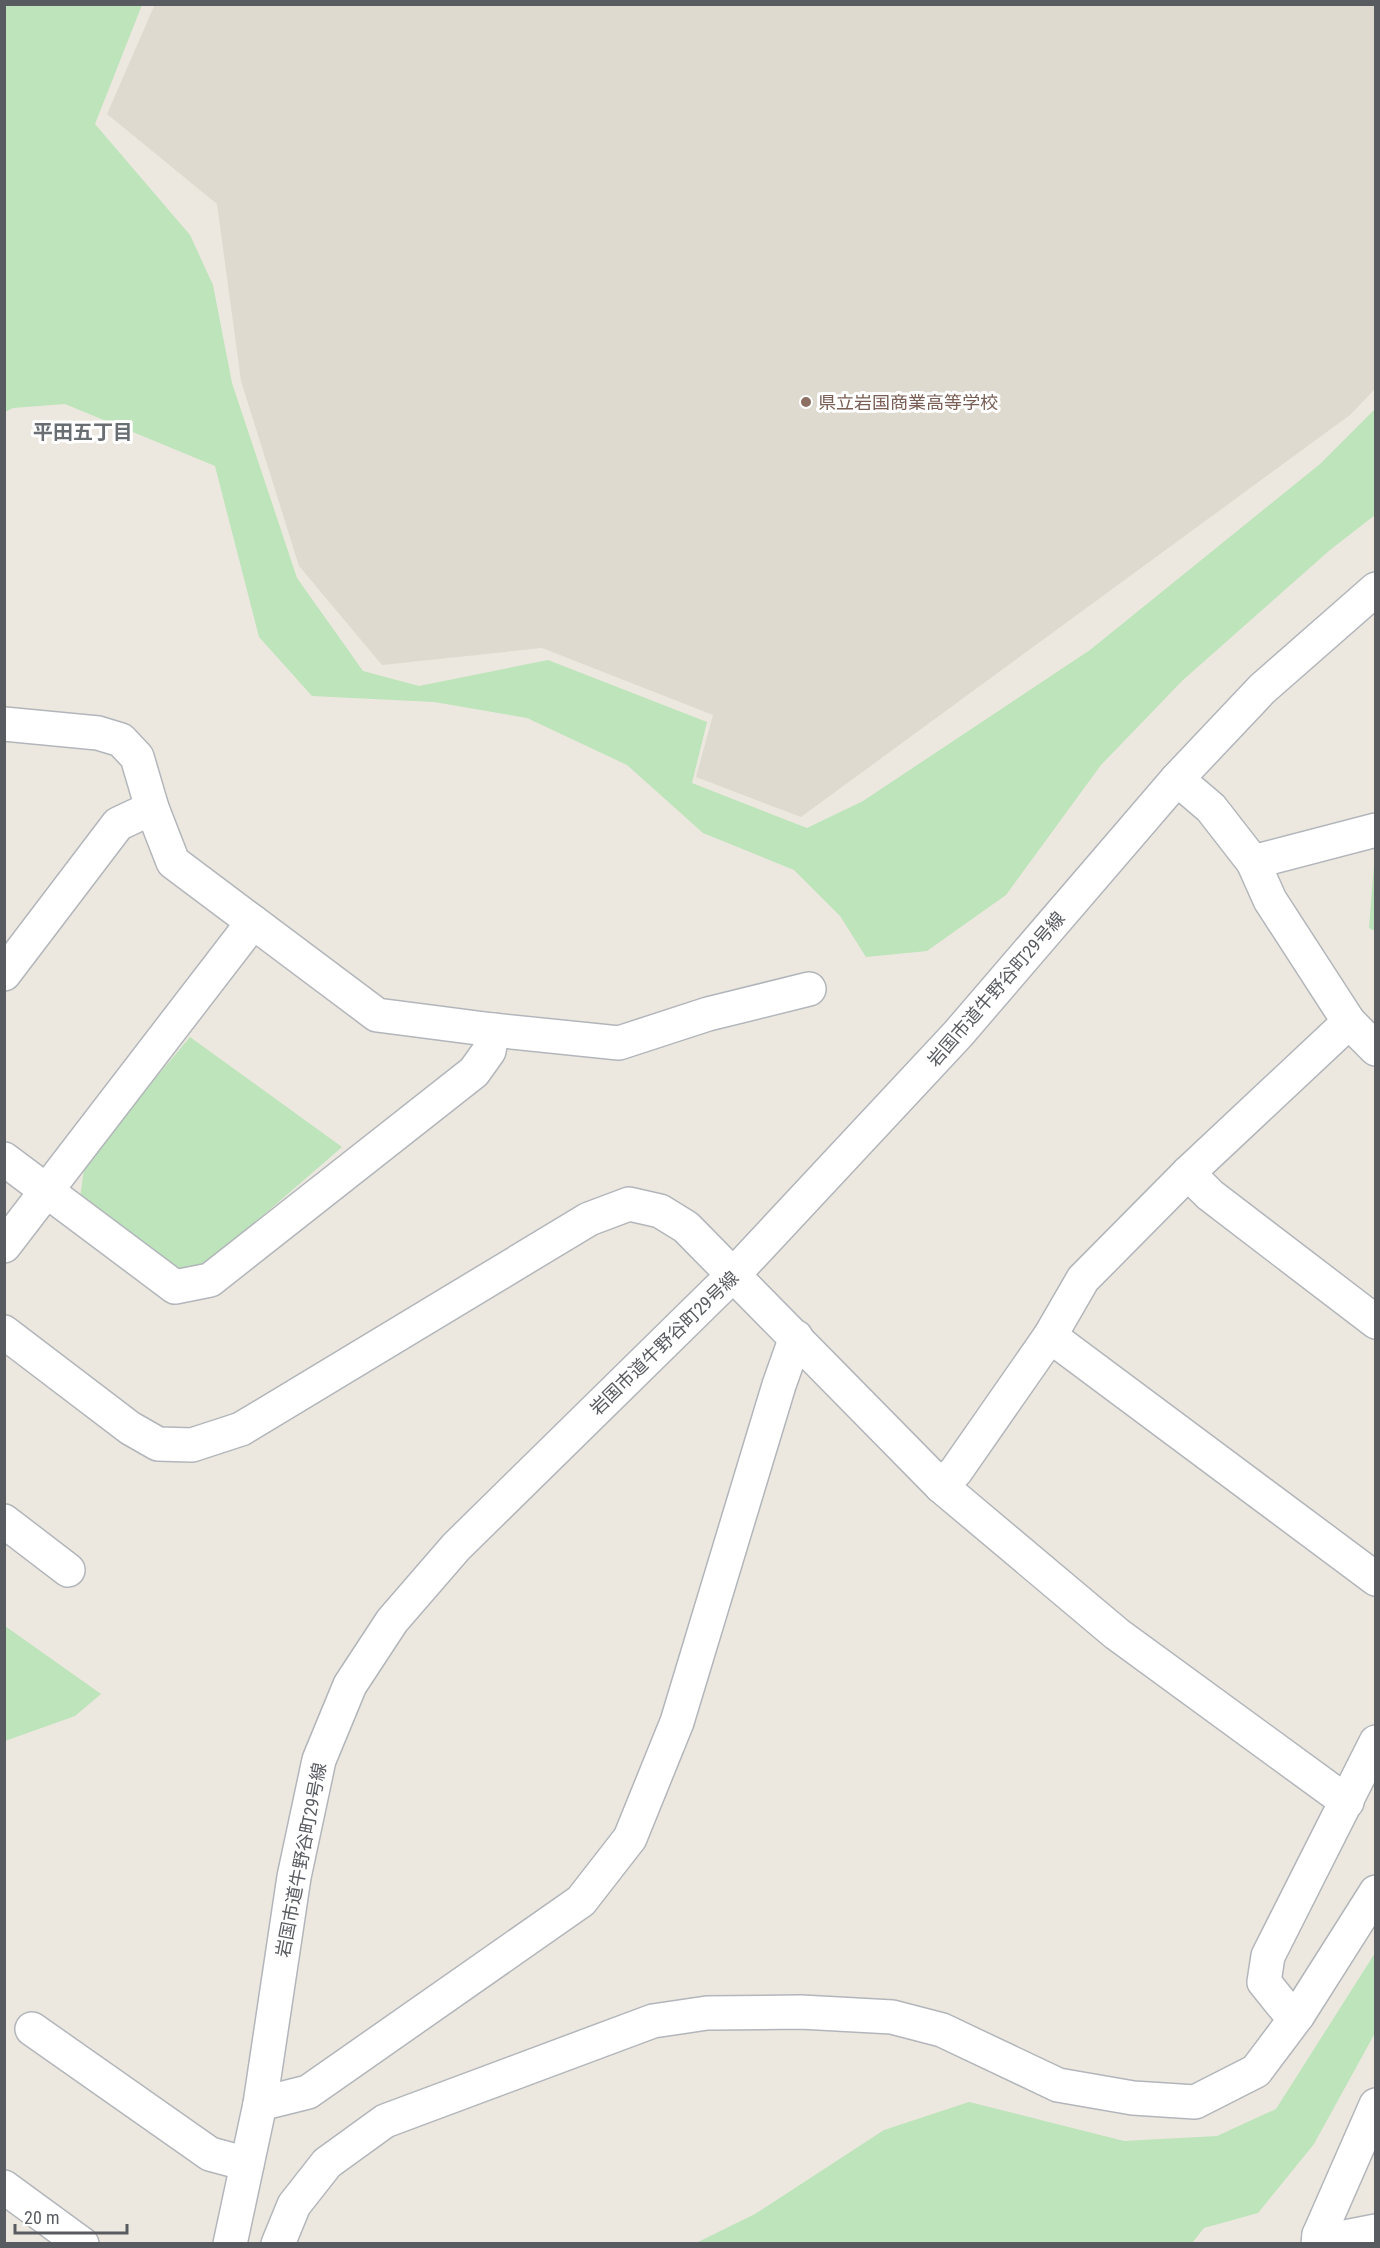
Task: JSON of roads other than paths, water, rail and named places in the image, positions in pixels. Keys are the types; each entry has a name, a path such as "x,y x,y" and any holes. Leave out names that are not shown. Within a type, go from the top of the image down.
{"street":[{"name":"岩国市道牛野谷町29号線","path":"230,2244 260,2104 294,1877 319,1760 350,1685 392,1621 456,1547 735,1274 958,1034 1177,779 1262,689 1376,589"},
{"path":"4,724 98,733 121,740 137,757 152,808 173,862 377,1015 619,1043 708,1014 809,989"},
{"path":"1177,779 1211,808 1253,862 1270,900 1349,1022 1376,1049"},
{"path":"4,974 118,824 152,808"},
{"path":"1253,862 1376,830"},
{"path":"4,1246 253,922"},
{"path":"941,1486 956,1471 1050,1336 1083,1279 1188,1173 1349,1022"},
{"path":"4,1159 175,1287 210,1280 474,1072 489,1052 493,1030"},
{"path":"1188,1173 1210,1195 1376,1322"},
{"path":"4,1332 130,1428 158,1444 192,1445 241,1430 589,1219 629,1204 660,1211 686,1227 735,1274 941,1486 1117,1634 1347,1802"},
{"path":"1050,1336 1376,1579"},
{"path":"260,2104 308,2092 580,1901 630,1838 677,1722 796,1337"},
{"path":"4,1521 68,1570"},
{"path":"1298,2016 1286,2008 1264,1982 1268,1956 1376,1742"},
{"path":"278,2244 294,2205 327,2163 385,2121 653,2021 707,2013 801,2012 892,2017 942,2030 1058,2085 1132,2098 1196,2102 1256,2071 1298,2016 1376,1892"},
{"path":"32,2029 210,2154 247,2164"},
{"path":"1376,2105 1318,2239 1340,2238 1376,2231"},
{"path":"4,2187 82,2244"}],"place":[{"name":"県立岩国商業高等学校","path":"806,402"}],"district":[{"name":"平田五丁目","path":"83,432"}]}
